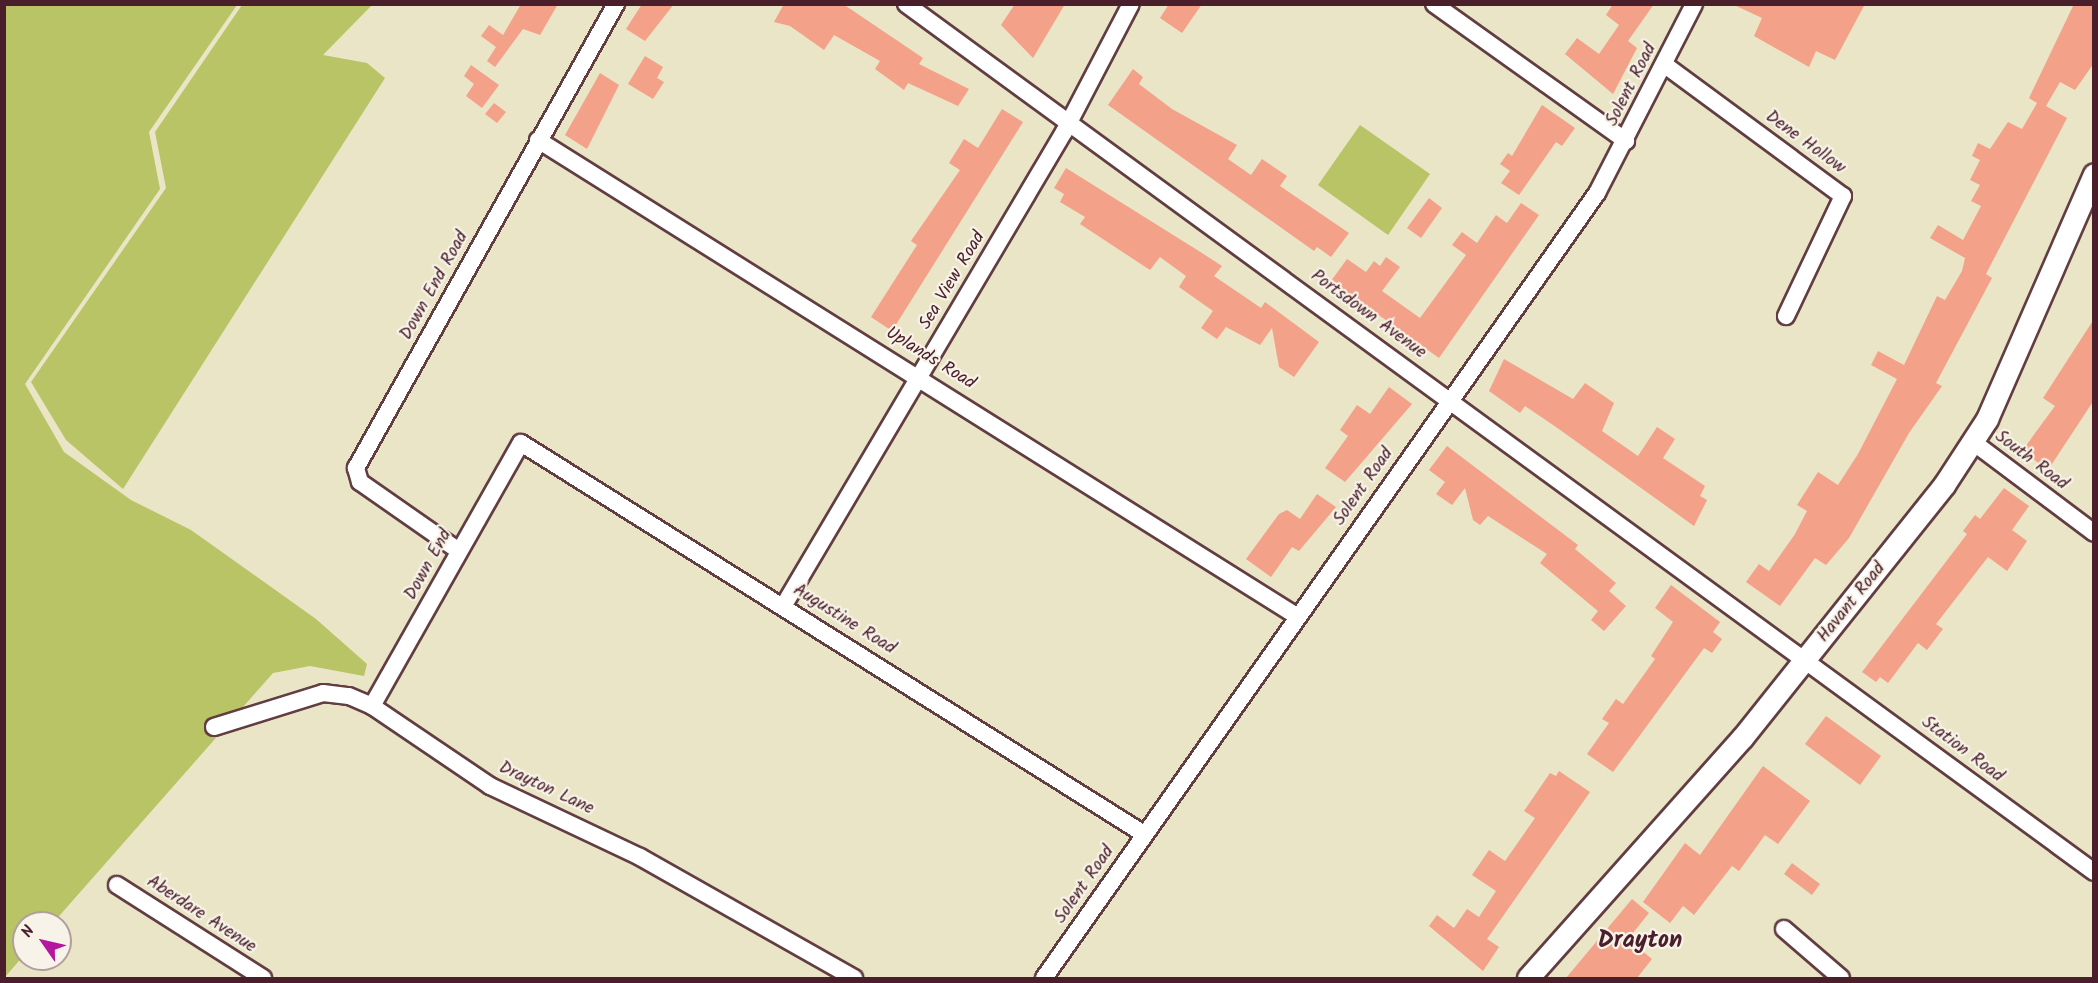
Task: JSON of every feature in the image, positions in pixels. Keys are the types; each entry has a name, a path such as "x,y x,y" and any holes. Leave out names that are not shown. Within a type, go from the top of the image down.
{"street":[{"name":"Down End Road","path":"459,551 360,482 356,468 616,4"},
{"name":"Portsdown Avenue","path":"906,4 1806,658"},
{"name":"Sea View Road","path":"784,605 1069,124 1131,4"},
{"path":"1434,4 1626,141"},
{"name":"Solent Road","path":"1044,978 1449,398 1597,193 1626,141 1694,4"},
{"name":"Dene Hollow","path":"1665,65 1843,196 1786,315"},
{"name":"Uplands Road","path":"538,140 919,375 1298,617"},
{"name":"Havant Road","path":"1528,978 1806,658 1899,545 1973,442 2087,206 2094,174"},
{"name":"South Road","path":"1973,442 2094,533"},
{"name":"Down End","path":"372,706 520,443"},
{"name":"Augustine Road","path":"520,443 784,605 1144,834"},
{"name":"Station Road","path":"1806,658 2094,872"},
{"name":"Drayton Lane","path":"214,727 323,693 372,706 490,786 640,857 854,978"},
{"name":"Aberdare Avenue","path":"117,885 263,978"},
{"path":"1784,929 1841,978"}],"green space":[{"path":"5,5 237,5 149,132 160,189 25,384 64,452 131,500 191,530 316,619 367,664 364,676 310,666 273,673 64,911 12,911 12,969 5,977"},
{"path":"242,5 372,5 323,55 367,63 385,78 123,489 66,440 31,382 166,188 155,132"},
{"path":"1360,125 1430,174 1388,235 1318,185"}],"building":[{"path":"521,4 558,4 540,35 523,29 495,67 487,61 496,47 481,36 489,25 503,35"},
{"path":"642,4 674,4 645,41 626,29"},
{"path":"784,4 843,4 923,58 919,64 969,89 958,106 908,83 904,90 875,69 880,61 834,35 824,50 790,26 774,22"},
{"path":"1015,4 1065,4 1033,58 1001,25"},
{"path":"1169,4 1202,4 1182,33 1160,18"},
{"path":"1613,4 1654,4 1628,41 1637,48 1613,94 1565,54 1577,38 1599,54 1619,25 1606,15"},
{"path":"1732,4 1865,4 1835,60 1816,51 1809,67 1754,36 1762,18"},
{"path":"2074,4 2094,4 2094,63 2075,90 2060,82 2046,106 2067,118 1986,274 1992,278 1936,383 1942,386 1909,433 1849,538 1826,565 1815,558 1780,606 1746,582 1759,564 1769,571 1795,534 1807,511 1797,505 1818,472 1838,485 1858,454 1897,379 1871,365 1878,351 1904,365 1937,296 1945,300 1962,271 1965,258 1930,238 1938,225 1963,240 1981,206 1971,201 1980,185 1970,180 1980,160 1972,156 1978,143 1990,149 2008,122 2022,129 2037,103 2029,98"},
{"path":"645,56 663,67 657,78 664,82 653,99 628,84"},
{"path":"471,65 499,85 482,108 466,96 474,84 464,76"},
{"path":"1133,69 1143,77 1139,84 1172,109 1237,145 1228,159 1251,175 1262,159 1287,176 1280,186 1349,233 1331,257 1317,247 1314,251 1108,105"},
{"path":"600,73 619,85 587,149 565,135"},
{"path":"494,103 506,112 497,123 485,114"},
{"path":"1542,105 1575,128 1562,146 1556,142 1519,195 1501,183 1510,171 1500,164 1508,153 1512,156"},
{"path":"1002,109 1023,122 892,331 871,317 917,245 911,241 960,170 949,163 964,139 978,148"},
{"path":"1066,168 1222,266 1214,276 1261,308 1265,302 1319,342 1294,377 1279,367 1272,328 1260,345 1226,327 1217,339 1201,328 1213,311 1179,287 1186,276 1160,257 1150,270 1080,224 1085,217 1060,202 1064,194 1054,188"},
{"path":"1429,198 1442,208 1421,238 1407,228"},
{"path":"1521,203 1539,215 1439,358 1331,281 1347,259 1366,272 1374,261 1380,266 1386,257 1400,267 1382,291 1420,318 1466,255 1452,245 1462,232 1477,243 1496,215 1507,223"},
{"path":"2094,319 2094,400 2048,470 2022,451 2055,406 2043,398"},
{"path":"1504,359 1573,399 1585,383 1614,403 1602,431 1638,456 1657,427 1675,439 1663,458 1705,486 1700,496 1707,500 1694,526 1525,406 1520,413 1489,391"},
{"path":"1389,387 1412,404 1345,482 1325,468 1348,436 1340,430 1357,405 1370,414"},
{"path":"1447,446 1578,545 1575,549 1616,583 1609,591 1626,606 1604,631 1591,620 1598,611 1540,563 1547,554 1488,516 1480,525 1473,520 1465,488 1452,505 1436,494 1445,482 1429,470"},
{"path":"2004,488 2029,506 2012,530 2027,541 2007,571 1988,557 1936,624 1943,629 1927,650 1918,643 1888,683 1880,677 1876,682 1862,672 1967,534 1963,531 1975,515 1980,519"},
{"path":"1317,494 1336,507 1299,551 1292,547 1271,577 1246,559 1279,514 1287,510 1300,519"},
{"path":"1671,585 1720,622 1713,632 1722,639 1712,653 1704,648 1613,772 1587,754 1609,723 1602,719 1616,699 1623,704 1655,659 1651,656 1673,622 1655,608"},
{"path":"1826,716 1881,756 1860,785 1805,744"},
{"path":"1763,766 1810,801 1778,844 1765,835 1739,871 1732,866 1694,915 1683,906 1670,923 1643,902 1685,843 1700,855"},
{"path":"1559,771 1590,792 1487,939 1499,947 1483,971 1429,926 1437,915 1454,928 1467,909 1479,917 1496,891 1472,875 1489,850 1505,861 1535,818 1524,811 1550,773 1556,776"},
{"path":"1792,863 1820,884 1812,895 1784,874"},
{"path":"1632,899 1649,913 1628,939 1652,959 1637,978 1566,978"}],"district":[{"name":"Drayton","path":"1640,941"}]}
